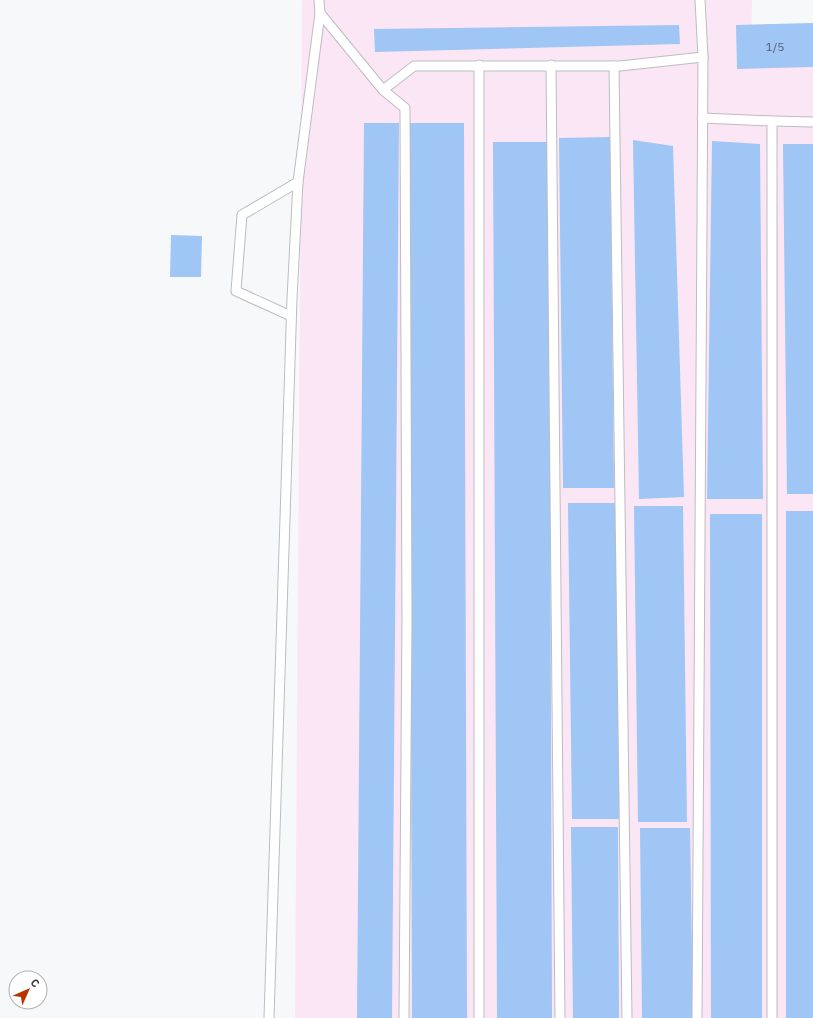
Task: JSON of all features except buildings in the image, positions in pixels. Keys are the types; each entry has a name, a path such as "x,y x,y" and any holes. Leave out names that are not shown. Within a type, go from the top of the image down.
{"lane":[{"path":"269,1018 291,316 298,182 320,13 319,0"},
{"path":"697,1018 702,118 700,0"},
{"path":"320,13 383,90 404,108 407,628 404,1018"},
{"path":"383,90 414,66 614,66 702,57"},
{"path":"479,65 479,1018"},
{"path":"552,65 560,1018"},
{"path":"614,66 627,1018"},
{"path":"702,118 813,122"},
{"path":"772,121 772,1018"},
{"path":"291,316 236,291 242,215 298,182"}],"shaded area":[{"path":"302,0 752,0 751,60 813,61 813,1018 295,1018"}]}
